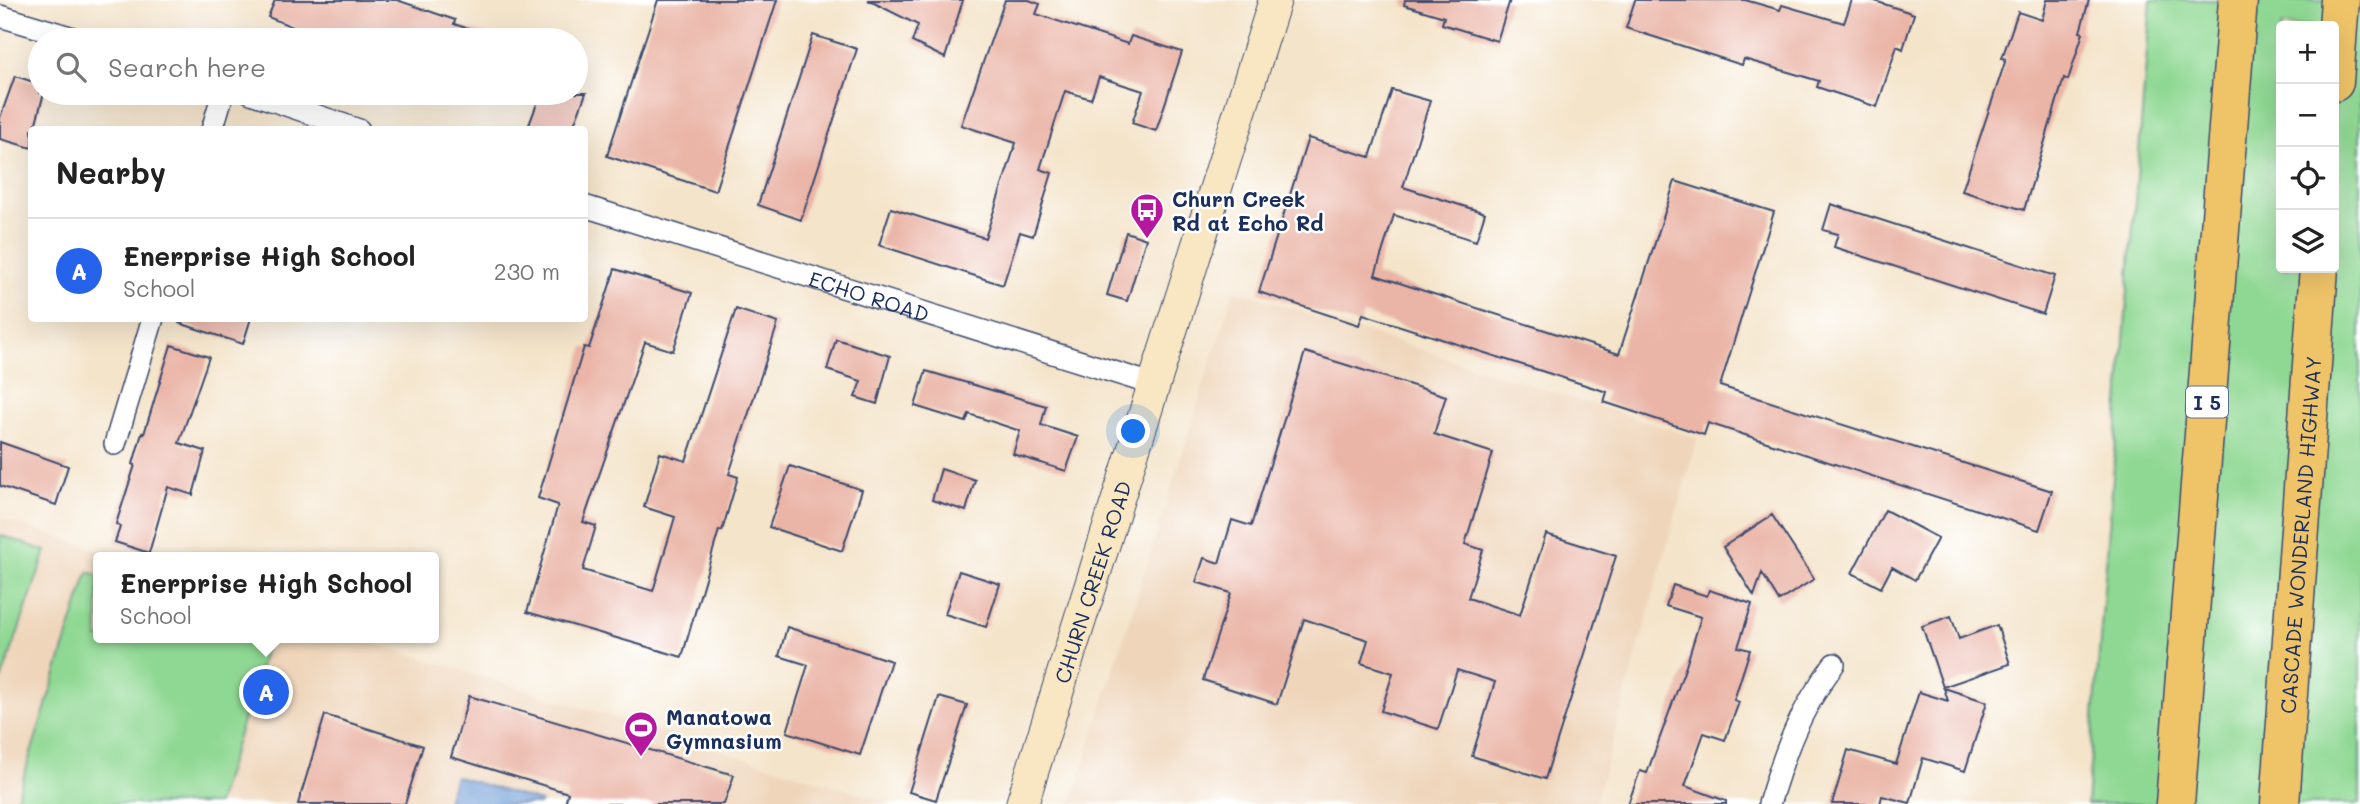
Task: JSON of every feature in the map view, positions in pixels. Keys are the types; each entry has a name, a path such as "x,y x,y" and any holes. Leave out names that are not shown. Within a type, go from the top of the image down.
{"highway":[{"name":"I 5","path":"2175,804 2238,0"},
{"path":"2338,21 2340,0"},
{"name":"CASCADE WONDERLAND HIGHWAY","path":"2280,804 2319,273"}],"main road":[{"name":"CHURN CREEK ROAD","path":"1022,804 1275,0"}],"street":[{"path":"0,16 40,28"},
{"path":"213,126 219,105"},
{"path":"286,105 347,126"},
{"name":"ECHO ROAD","path":"588,207 1155,385"},
{"path":"115,444 152,322"},
{"path":"1769,804 1801,712 1834,664"}],"shaded area":[{"path":"1234,290 1697,438 1595,804 1319,804 1302,799 1300,804 1071,804"},
{"path":"0,518 105,552 93,552 93,643 373,643 894,804 0,804"}],"green space":[{"path":"2151,0 2360,0 2360,804 2087,804"},
{"path":"0,535 46,551 0,684"},
{"path":"88,572 93,574 93,643 267,643 217,804 15,804"}],"water":[{"path":"455,776 541,802 446,804"}],"building":[{"path":"275,0 397,0 455,20 454,24 466,28 295,28 268,17"},
{"path":"658,0 777,0 715,191 607,156"},
{"path":"868,0 963,0 945,58 912,42 918,25"},
{"path":"1005,0 1029,0 1040,4 1036,14 1128,44 1131,36 1182,52 1156,131 1132,123 1143,91 1099,77 1091,99 1065,91 1040,169 1052,173 1033,236 1020,232 1003,285 879,245 891,208 985,238 1016,143 961,125"},
{"path":"1405,0 1510,0 1497,41 1442,24 1444,17 1404,5"},
{"path":"1635,0 1745,0 1780,10 1782,5 1844,23 1852,0 1872,0 1914,14 1903,49 1897,46 1877,107 1817,87 1819,81 1744,59 1742,65 1626,28"},
{"path":"2047,0 2089,0 2080,32 2083,33 2068,80 2064,78 2024,210 1962,191 2006,59 2002,58 2018,12 2042,20"},
{"path":"813,35 857,49 801,220 758,205"},
{"path":"15,76 28,80 28,105 41,105 35,126 28,126 28,147 0,139 0,118"},
{"path":"1392,90 1430,101 1403,187 1485,213 1476,241 1394,215 1375,275 1619,354 1675,181 1774,212 1720,386 2052,491 2039,530 1708,423 1704,435 1604,402 1607,392 1363,314 1359,325 1259,292 1308,138 1370,157"},
{"path":"536,105 581,105 574,126 529,125"},
{"path":"1831,204 2055,276 2043,314 1834,247 1838,234 1823,230"},
{"path":"1126,232 1146,239 1127,301 1107,295"},
{"path":"615,269 692,293 673,351 645,342 583,522 596,526 583,570 653,591 675,517 644,507 660,453 686,461 736,309 778,323 729,474 738,477 722,531 719,530 682,657 527,612 558,505 538,498 584,347 589,348"},
{"path":"179,322 250,322 243,344"},
{"path":"836,339 890,356 877,404 855,397 861,381 827,370"},
{"path":"171,345 209,357 179,443 205,451 193,495 168,487 149,552 115,542 120,527 116,524 142,433 144,434"},
{"path":"1305,352 1446,396 1434,434 1493,453 1465,544 1483,550 1468,598 1520,615 1546,534 1616,556 1545,779 1472,756 1495,682 1457,670 1438,729 1381,711 1393,673 1361,663 1368,640 1304,619 1277,704 1203,680 1231,593 1196,582 1204,558 1219,563 1232,520 1251,526"},
{"path":"926,371 1046,406 1041,425 1078,437 1066,471 1013,454 1020,431 969,414 966,422 915,406"},
{"path":"0,442 68,466 56,505 0,486"},
{"path":"790,466 862,490 842,551 769,527"},
{"path":"941,469 975,480 966,511 932,500"},
{"path":"1885,510 1938,538 1915,580 1892,567 1881,588 1852,573"},
{"path":"1772,515 1814,579 1779,601 1762,573 1754,596 1723,547"},
{"path":"959,571 1000,584 986,627 945,614"},
{"path":"1673,585 1707,596 1709,590 1752,604 1738,647 1750,650 1734,700 1739,702 1725,740 1704,733 1685,786 1726,801 1726,804 1628,804 1640,771 1647,773 1701,617 1666,606"},
{"path":"1951,616 1959,639 1997,625 2010,664 1943,687 1922,626"},
{"path":"787,627 891,661 860,755 787,732 808,665 779,656"},
{"path":"1944,688 1987,702 1965,771 1923,758 1910,803 1882,796 1880,804 1832,804 1848,750 1896,764 1919,692 1948,701"},
{"path":"469,696 734,775 724,804 565,804 568,793 451,757"},
{"path":"939,697 967,705 936,800 909,792"},
{"path":"325,715 423,746 405,804 298,804"}],"place":[{"name":"Churn Creek Rd at Echo Rd","path":"1147,240"},
{"name":"Enerprise High School","path":"266,692"},
{"name":"Manatowa Gymnasium","path":"641,758"}]}
